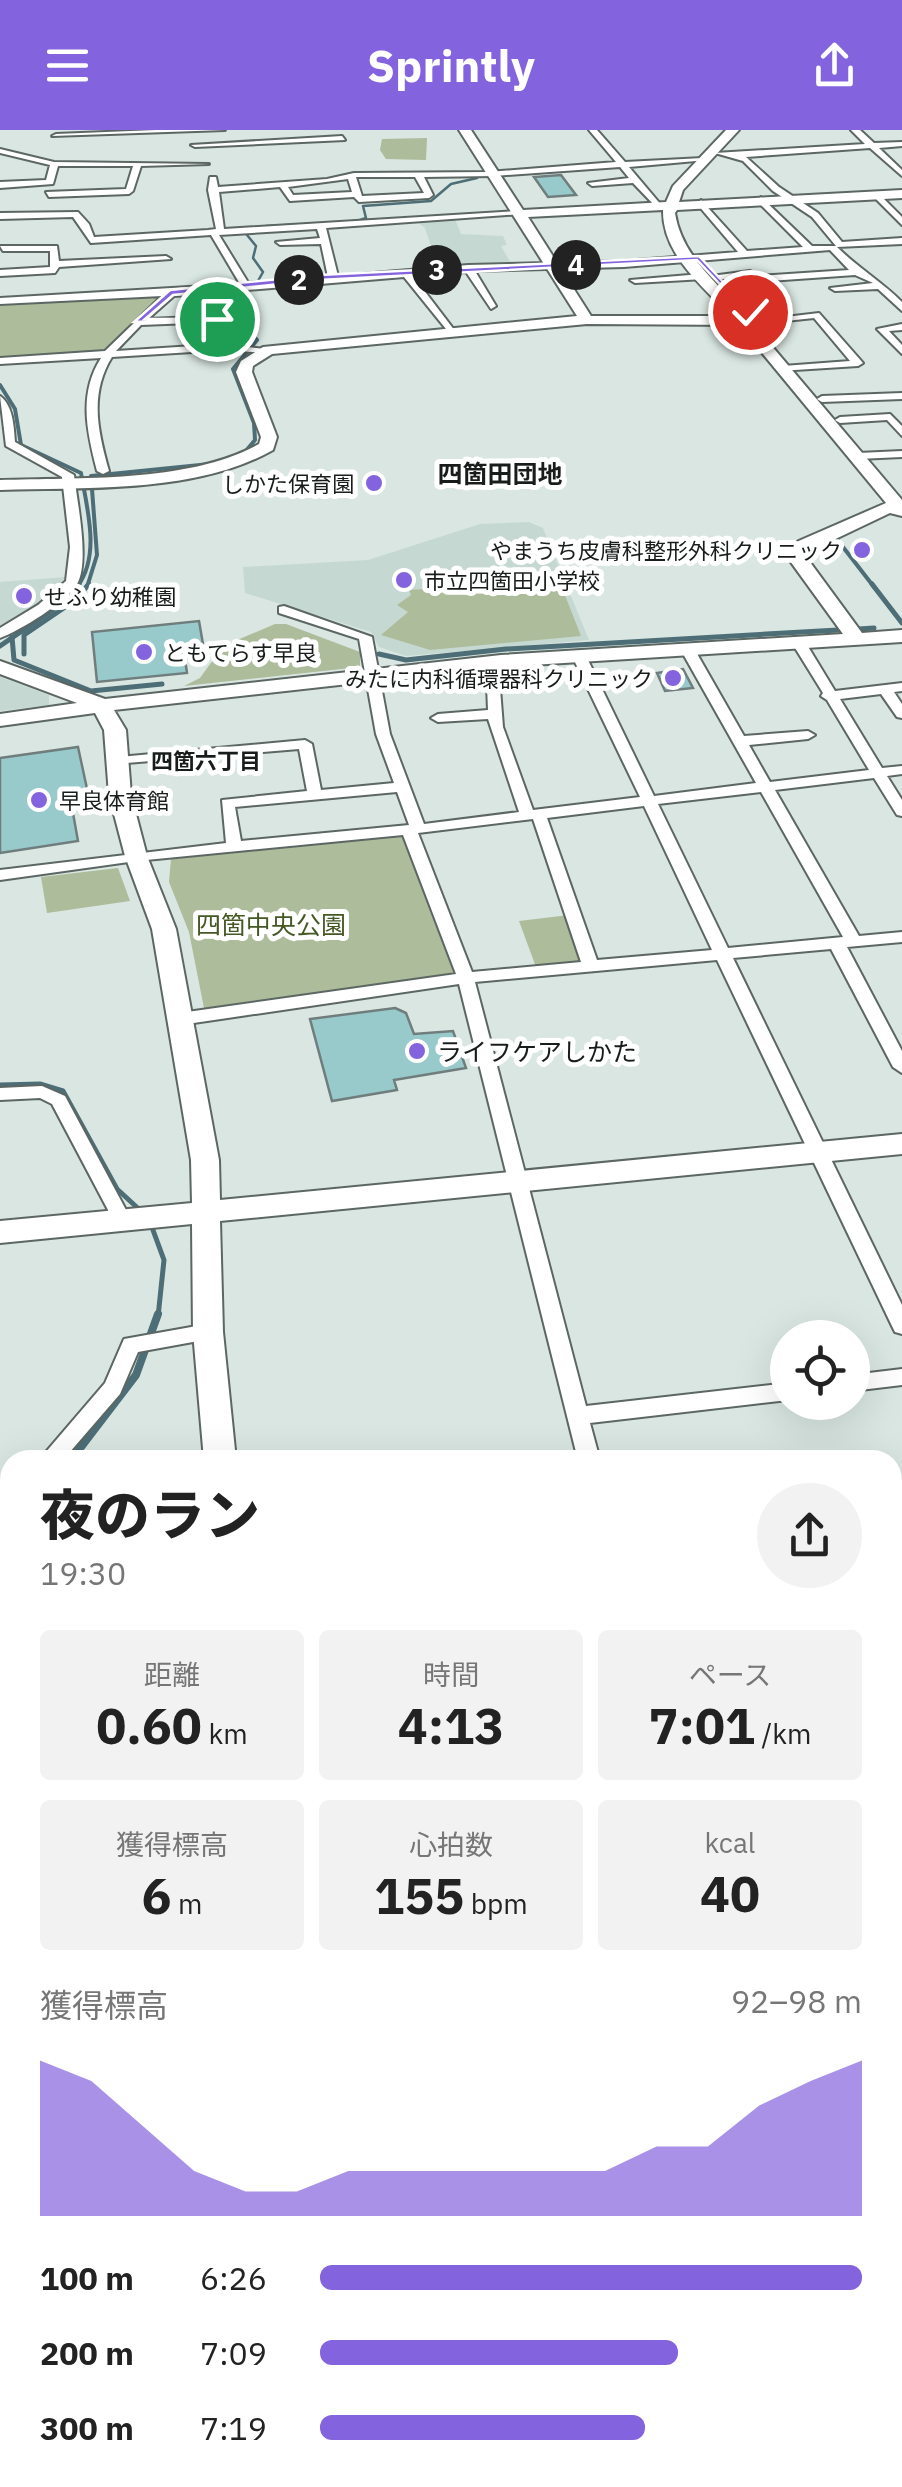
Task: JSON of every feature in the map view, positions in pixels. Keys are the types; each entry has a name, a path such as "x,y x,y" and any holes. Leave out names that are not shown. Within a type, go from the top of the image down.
{"street":[{"path":"47,214 56,133 221,130"},
{"path":"465,130 587,320"},
{"path":"592,130 634,180 671,205 692,258 751,321 901,504 800,547 794,554 856,638"},
{"path":"671,205 682,182 733,130"},
{"path":"671,205 727,154 742,130"},
{"path":"855,130 902,174"},
{"path":"190,131 215,182 212,190"},
{"path":"194,145 343,134 337,148"},
{"path":"727,154 902,144"},
{"path":"0,151 52,163 204,164"},
{"path":"727,154 746,159 776,190 815,215 840,245 902,241"},
{"path":"212,190 351,173 493,173 703,160"},
{"path":"49,194 129,191 138,164"},
{"path":"351,173 358,199 429,196 418,174"},
{"path":"196,176 210,176"},
{"path":"133,178 144,178"},
{"path":"592,182 634,180"},
{"path":"0,185 50,182"},
{"path":"283,184 290,198 354,194"},
{"path":"212,190 218,200 216,230 246,287"},
{"path":"0,216 75,214 86,206 80,193"},
{"path":"2,245 14,239 158,237 216,230 902,194"},
{"path":"877,195 902,222"},
{"path":"761,200 825,274"},
{"path":"701,204 756,280 856,272"},
{"path":"75,214 86,224 91,240"},
{"path":"0,227 15,228 22,215"},
{"path":"369,222 373,240"},
{"path":"322,225 333,277"},
{"path":"56,264 167,263 158,237"},
{"path":"280,242 327,241"},
{"path":"0,273 51,272 56,264 54,248 2,245"},
{"path":"0,301 170,286 246,287 406,272 624,264 832,247 856,272 883,288 902,308"},
{"path":"764,252 789,277"},
{"path":"624,264 635,280 651,292"},
{"path":"468,268 491,306"},
{"path":"406,272 450,331"},
{"path":"635,280 750,274"},
{"path":"101,476 90,431 93,378 105,355 170,286"},
{"path":"835,288 902,290"},
{"path":"0,360 256,348 587,320 751,321 816,315 858,363 790,368"},
{"path":"138,322 217,319"},
{"path":"902,327 882,329 902,351"},
{"path":"0,485 219,468 258,454 267,446 267,424 244,372 256,348"},
{"path":"790,368 840,420 863,456"},
{"path":"822,399 902,396"},
{"path":"0,399 10,444 68,475 76,547 72,582 43,608 0,634"},
{"path":"840,420 890,417 902,432"},
{"path":"863,456 902,454"},
{"path":"284,610 365,638 383,734 466,978 586,1450"},
{"path":"3,721 102,705 491,663 902,636"},
{"path":"799,643 902,812"},
{"path":"689,652 765,785 846,943 902,1067"},
{"path":"580,658 902,1326"},
{"path":"491,663 494,714 590,966"},
{"path":"0,666 102,705 115,730 120,795 136,856 164,930 204,1160 208,1332 219,1450"},
{"path":"828,696 902,688"},
{"path":"886,689 902,714"},
{"path":"438,718 494,714"},
{"path":"741,741 808,735"},
{"path":"119,761 306,744 315,795"},
{"path":"0,875 136,856 414,829 902,770"},
{"path":"235,849 227,803 403,787"},
{"path":"180,1019 466,978 902,937"},
{"path":"0,1094 42,1092 59,1100 117,1210 138,1218"},
{"path":"0,1232 208,1215 902,1144"},
{"path":"59,1450 113,1388 131,1345 208,1332"},
{"path":"870,1381 902,1377"},
{"path":"578,1416 770,1393"}],"shaded area":[{"path":"455,219 461,234 503,236 507,245 501,246 512,265 438,268 425,228 416,221"},
{"name":"市立四箇田小学校","path":"529,522 543,528 589,640 406,656 379,647 371,632 245,593 243,567 368,560 480,524"},
{"name":"せふり幼稚園","path":"66,577 41,602 0,626 0,582"},
{"path":"0,677 49,695 49,705 0,711"}],"green space":[{"path":"427,138 426,160 386,159 380,150 382,139"},
{"path":"165,294 102,354 0,359 0,303"},
{"path":"559,580 581,636 430,650 381,635 408,612 397,605 411,595 409,590"},
{"path":"275,624 286,624 360,652 360,667 184,686 200,678 223,646"},
{"name":"四箇中央公園","path":"404,835 460,974 204,1008 189,932 169,882 171,859"},
{"path":"118,868 130,901 47,913 41,877"},
{"path":"569,915 587,963 536,967 519,921"}],"building":[{"path":"561,175 576,195 548,197 534,177"},
{"name":"ともてらす早良","path":"199,621 203,644 193,646 195,658 185,659 187,673 97,682 92,632"},
{"name":"みたに内科循環器科クリニック","path":"683,669 693,688 665,691 657,673"},
{"name":"早良体育館","path":"78,747 89,798 71,802 78,841 0,853 0,758"},
{"name":"ライフケアしかた","path":"395,1008 406,1013 414,1034 453,1031 466,1068 394,1080 397,1090 332,1101 310,1019"}],"waterway":[{"path":"357,221 366,218 363,206 431,201 451,184 477,178"},
{"path":"266,226 330,223"},
{"path":"249,230 247,235 256,246 253,258 263,272 258,281 250,282"},
{"path":"241,290 250,304 244,327 257,340 233,369 254,423 255,440 245,452"},
{"path":"0,385 15,409 21,445 81,473 90,546 89,561 78,585"},
{"path":"87,586 97,555 91,476 210,464"},
{"path":"842,535 836,538 874,587"},
{"path":"872,584 902,623"},
{"path":"12,638 54,609 78,585"},
{"path":"24,654 24,635 74,601 87,586"},
{"path":"859,629 874,628"},
{"path":"379,654 406,660 506,649 838,630"},
{"path":"0,646 12,638"},
{"path":"12,638 14,660 91,691 162,684"},
{"path":"0,1085 40,1084 63,1091 117,1189 142,1212"},
{"path":"150,1222 164,1260 158,1317"},
{"path":"79,1450 136,1375 158,1314"}],"place":[{"name":"しかた保育園","path":"374,483"},
{"name":"やまうち皮膚科整形外科クリニック","path":"862,550"},
{"name":"市立四箇田小学校","path":"404,580"},
{"name":"せふり幼稚園","path":"24,596"},
{"name":"ともてらす早良","path":"144,652"},
{"name":"みたに内科循環器科クリニック","path":"673,678"},
{"name":"早良体育館","path":"39,800"},
{"name":"ライフケアしかた","path":"417,1051"}],"district":[{"name":"四箇田団地","path":"500,473"},
{"name":"四箇六丁目","path":"206,760"}],"route":[{"path":"217,319 138,322 170,293 319,278 699,258 750,312"}]}
